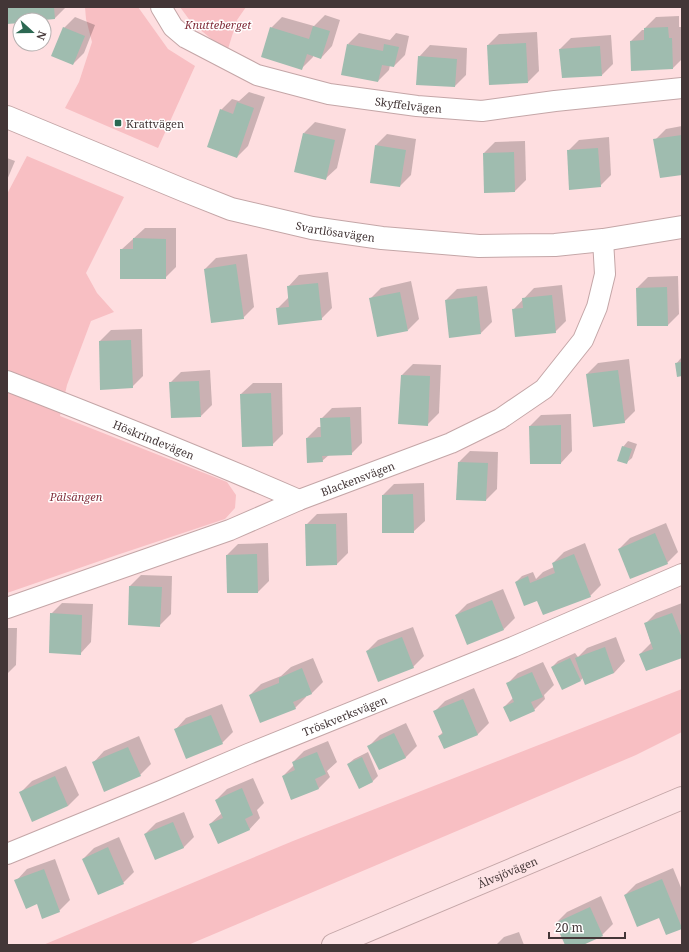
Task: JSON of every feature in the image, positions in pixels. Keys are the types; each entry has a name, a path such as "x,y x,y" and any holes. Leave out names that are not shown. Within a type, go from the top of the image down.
{"main road":[{"name":"Älvsjövägen","path":"337,944 682,798"}],"street":[{"name":"Skyffelvägen","path":"160,7 173,27 186,38 257,75 329,94 417,106 482,111 555,101 682,88"},
{"name":"Svartlösavägen","path":"7,117 231,209 312,228 382,238 479,246 555,245 603,240 682,227"},
{"name":"Blackensvägen","path":"7,608 230,530 299,500 451,443 500,419 544,389 583,340 597,307 606,274 603,240"},
{"name":"Höskrindevägen","path":"7,381 215,464 299,500"},
{"name":"Tröskverksvägen","path":"7,854 513,647 682,574"}],"green space":[{"path":"85,7 138,7 168,49 195,66 158,148 65,108 79,82 92,42 86,19"},
{"name":"Knutteberget","path":"180,7 246,7 237,20 227,52 191,22"},
{"name":"Pälsängen","path":"27,156 124,197 86,273 97,293 114,312 91,321 67,385 60,416 227,482 236,495 235,508 225,519 7,593 7,194"},
{"path":"682,689 682,732 636,755 188,945 43,945 293,841"}],"building":[{"path":"7,7 54,7 55,19 52,19 52,12 12,12 12,24 7,24"},
{"path":"313,26 330,31 321,59 307,54 302,70 261,57 270,27 309,39"},
{"path":"63,27 85,36 73,65 51,56"},
{"path":"668,27 669,38 672,38 673,69 631,71 630,41 644,40 644,28"},
{"path":"526,43 528,83 489,85 487,45"},
{"path":"347,44 383,51 384,44 399,47 394,67 382,65 378,82 341,75"},
{"path":"600,46 602,76 562,78 559,49"},
{"path":"418,56 457,59 455,87 416,85"},
{"path":"237,102 254,108 237,158 207,147 220,109 233,114"},
{"path":"303,133 335,140 326,180 294,172"},
{"path":"682,135 682,175 660,178 653,139"},
{"path":"375,145 406,150 400,187 370,183"},
{"path":"598,148 601,187 569,190 567,150"},
{"path":"514,152 515,192 484,193 483,153"},
{"path":"133,238 166,239 166,279 120,279 120,249 133,249"},
{"path":"236,264 244,319 211,323 204,269"},
{"path":"318,283 322,320 278,325 276,308 289,307 287,286"},
{"path":"667,287 668,326 637,326 636,288"},
{"path":"400,292 408,331 377,337 369,298"},
{"path":"552,295 556,333 515,337 512,309 523,308 522,298"},
{"path":"477,296 481,334 449,338 445,300"},
{"path":"131,340 133,388 100,390 99,341"},
{"path":"682,362 682,376 677,377 675,363"},
{"path":"618,370 625,423 593,427 586,374"},
{"path":"401,375 430,376 428,426 398,424"},
{"path":"199,381 201,417 171,418 169,382"},
{"path":"271,393 273,446 242,447 240,394"},
{"path":"350,417 352,455 322,456 323,462 307,463 306,438 321,437 320,418"},
{"path":"561,425 561,464 530,464 529,426"},
{"path":"622,446 632,449 627,464 617,461"},
{"path":"458,462 488,463 486,501 456,500"},
{"path":"413,494 414,533 382,533 382,495"},
{"path":"305,524 336,524 337,565 306,566"},
{"path":"655,533 668,564 630,579 618,549"},
{"path":"257,554 258,593 227,593 226,555"},
{"path":"574,554 591,597 543,615 537,601 524,606 515,582 528,576 530,583 555,573 552,563"},
{"path":"129,586 162,587 160,627 128,625"},
{"path":"492,600 504,630 467,645 455,615"},
{"path":"50,613 82,615 81,655 49,653"},
{"path":"672,613 682,638 682,658 646,671 639,654 653,649 644,623"},
{"path":"402,637 414,668 378,682 366,651"},
{"path":"605,647 614,673 585,685 575,658"},
{"path":"570,658 581,681 562,690 551,667"},
{"path":"302,668 312,694 293,702 296,709 260,723 249,695 279,683 279,678"},
{"path":"532,672 543,697 531,702 535,711 510,722 503,707 514,702 506,683"},
{"path":"463,699 478,735 444,749 438,736 443,734 433,711"},
{"path":"211,715 223,744 186,759 174,729"},
{"path":"394,733 406,758 379,770 367,746"},
{"path":"128,747 141,776 104,792 92,762"},
{"path":"317,752 326,774 315,779 319,789 291,800 282,776 295,770 292,762"},
{"path":"362,757 373,782 359,789 347,764"},
{"path":"55,776 68,806 32,822 19,792"},
{"path":"242,788 253,815 245,819 250,830 218,844 209,824 223,818 215,800"},
{"path":"173,822 184,848 155,860 144,834"},
{"path":"108,847 124,884 98,895 82,859"},
{"path":"44,869 60,912 42,919 37,904 26,909 14,880"},
{"path":"662,879 682,928 666,935 659,918 637,927 624,895"},
{"path":"590,907 603,936 583,945 565,945 555,923"}],"place":[{"name":"Krattvägen","path":"118,123"}]}
